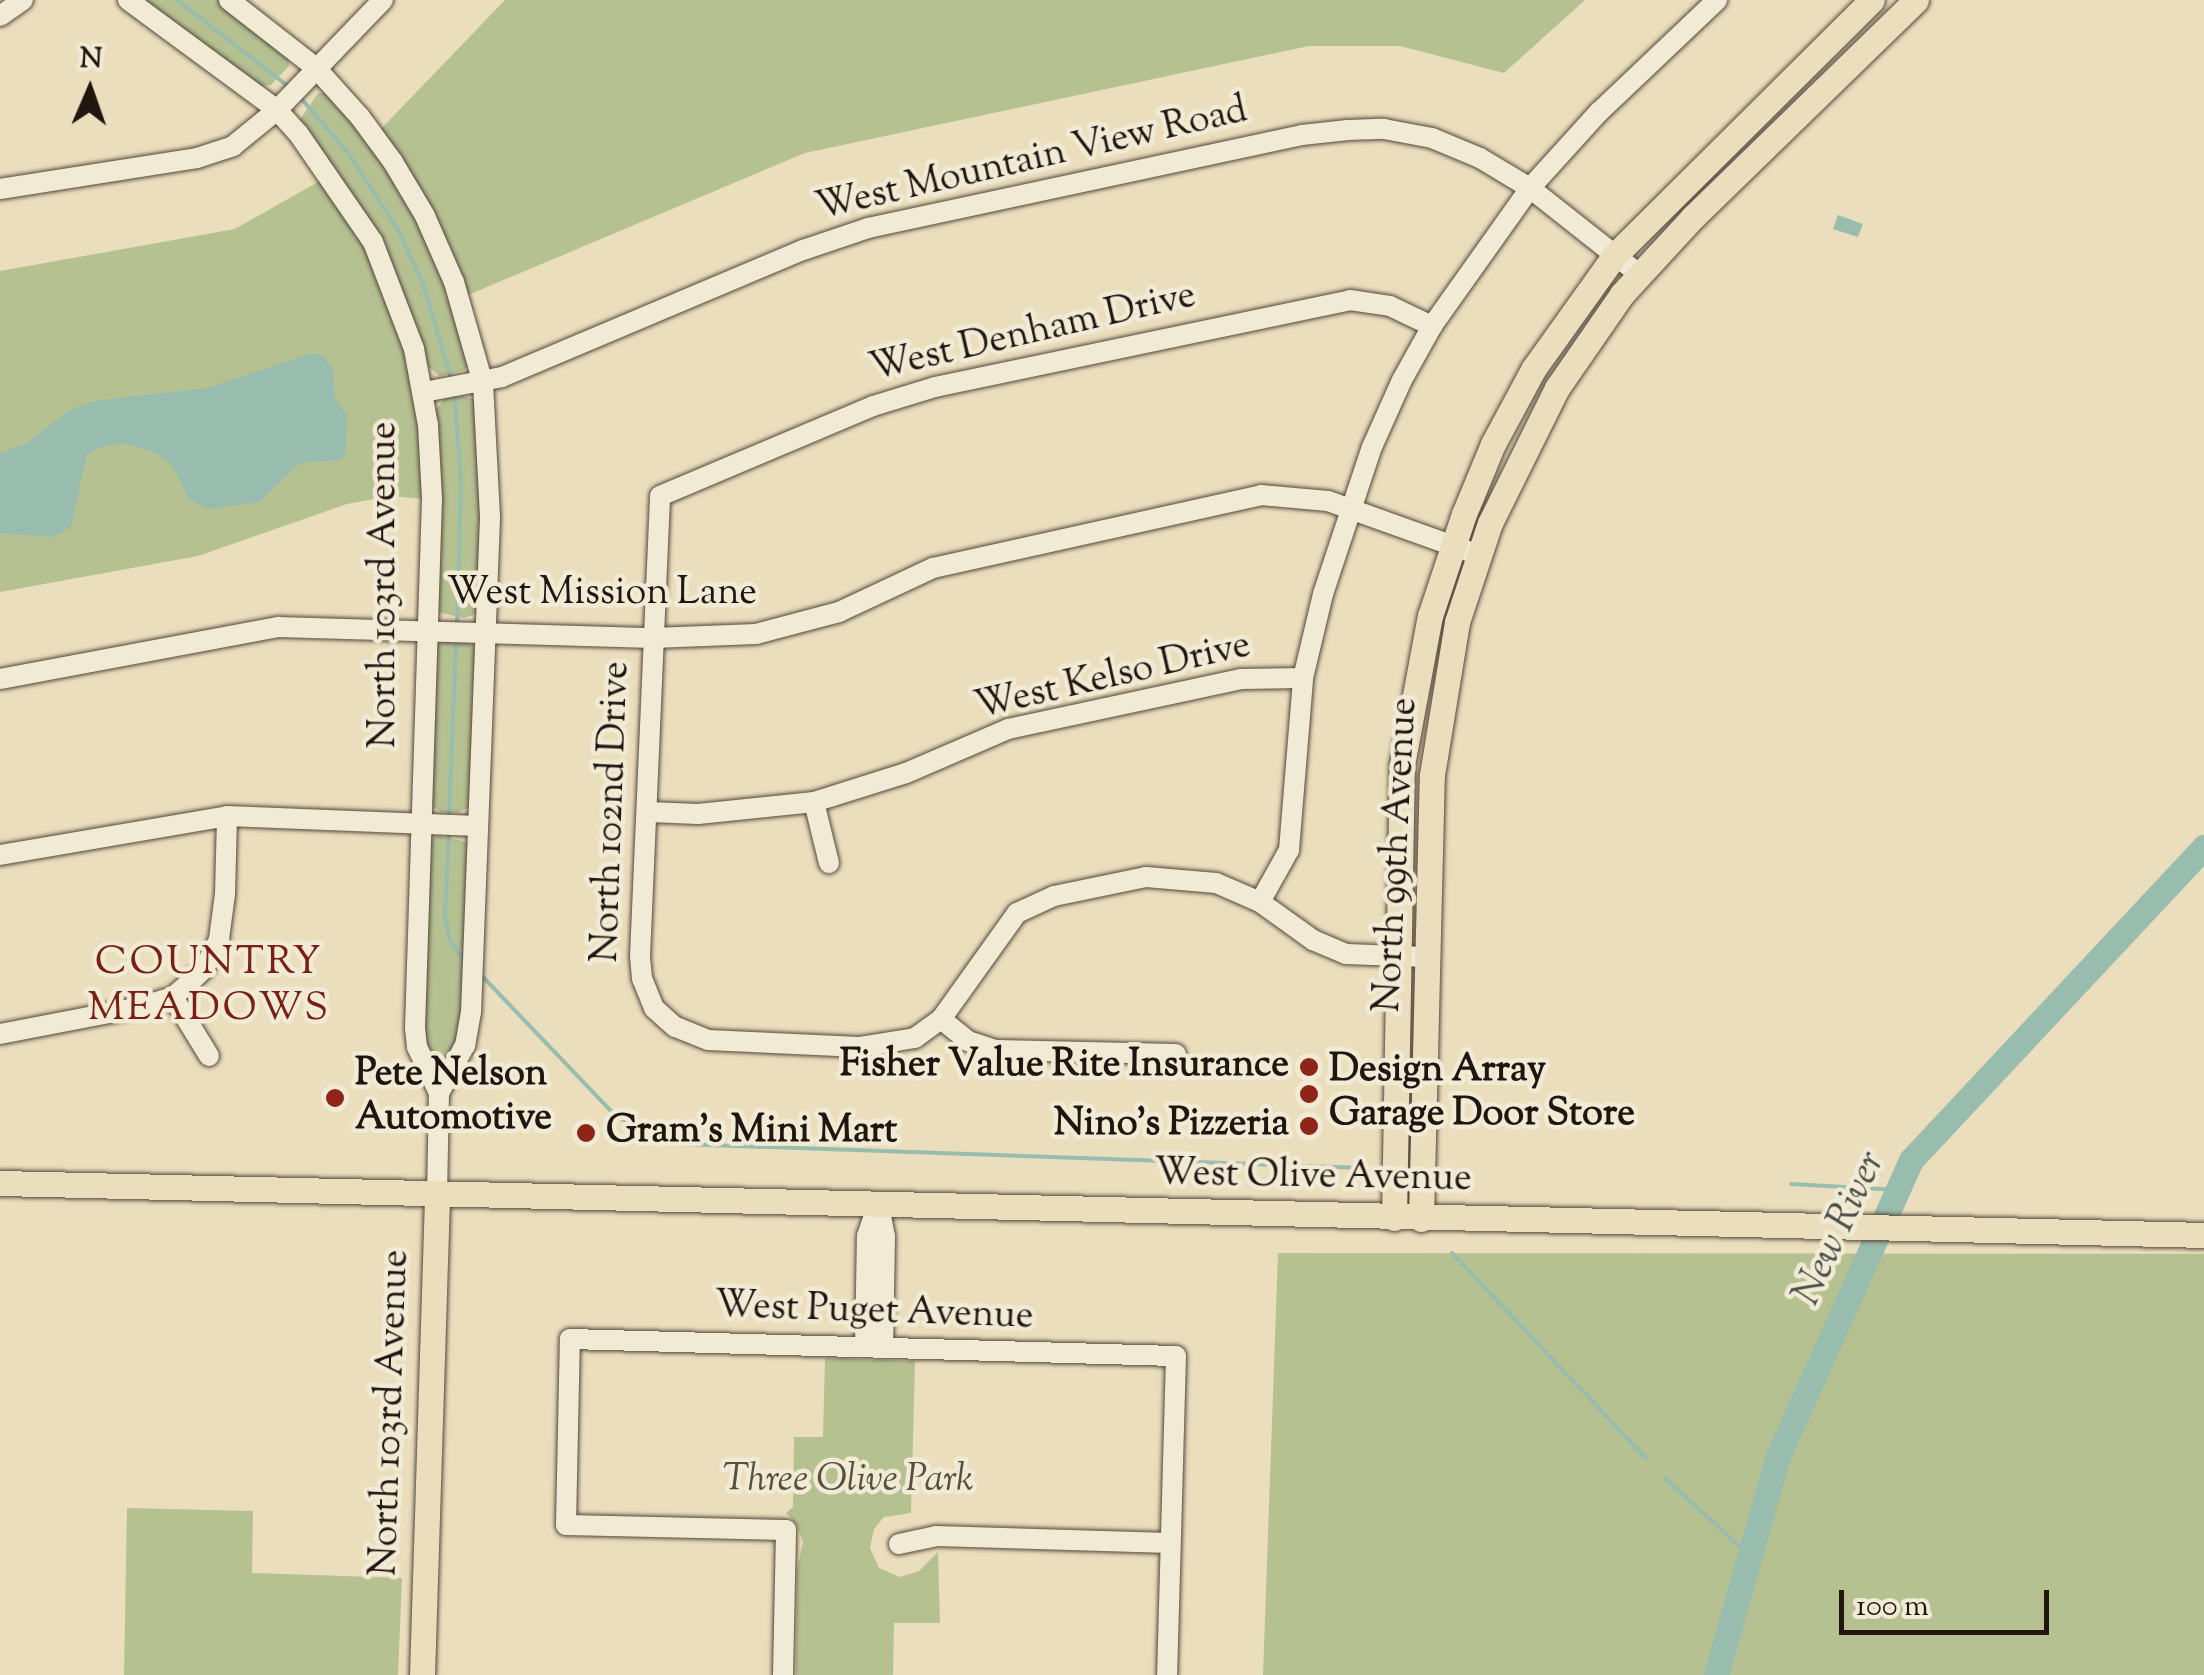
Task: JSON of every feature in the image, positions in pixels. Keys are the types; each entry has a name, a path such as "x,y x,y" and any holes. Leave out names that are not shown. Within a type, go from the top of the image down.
{"main road":[{"name":"North 99th Avenue","path":"1394,1218 1402,765 1421,654 1452,546 1494,444 1534,368 1614,255 1872,0"},
{"name":"North 99th Avenue","path":"1422,1218 1432,775 1457,622 1479,555 1541,416 1587,342 1639,274 1914,1"},
{"name":"West Olive Avenue","path":"0,1183 1765,1228 2204,1235"},
{"name":"North 103rd Avenue","path":"422,1675 436,1194"}],"street":[{"path":"0,16 24,0"},
{"path":"128,0 277,110"},
{"path":"229,0 316,68"},
{"path":"0,190 217,152 249,135 277,110 384,0"},
{"path":"1260,902 1289,850 1303,678 1350,508 1394,397 1432,326 1530,188 1599,112 1717,0"},
{"name":"North 103rd Avenue","path":"316,68 374,134 425,216 466,314 483,383 490,482 470,1031 438,1093"},
{"name":"North 103rd Avenue","path":"277,110 344,195 383,262 404,314 424,392 432,498 415,1028 418,1047 438,1093 436,1194"},
{"name":"West Mountain View Road","path":"424,392 483,383 838,236 1302,135 1384,129 1432,138 1480,158 1530,188 1639,274"},
{"name":"West Denham Drive","path":"660,496 873,406 954,383 1350,300 1390,306 1432,326"},
{"name":"West Mission Lane","path":"0,679 278,628 653,638 739,636 790,628 838,612 932,568 1261,495 1308,497 1350,508 1479,555"},
{"name":"North 102nd Drive","path":"660,496 640,956 642,979 654,1008 675,1027 708,1040 859,1047 916,1038 941,1019"},
{"name":"West Kelso Drive","path":"649,812 698,814 814,802 906,773 1008,729 1242,680 1303,678"},
{"path":"814,802 829,863"},
{"path":"0,1034 140,1008 173,997 204,969 219,939 226,894 227,816"},
{"path":"0,855 227,816 478,826"},
{"path":"1176,1054 995,1050 968,1042 941,1019 1007,922 1054,896 1146,876 1216,883 1260,902 1336,951 1426,957"},
{"path":"173,997 210,1056"},
{"path":"874,1348 867,1236 878,1204"},
{"name":"West Puget Avenue","path":"783,1675 786,1530 566,1525 570,1339 1176,1356 1170,1543"},
{"path":"899,1544 936,1536 1170,1543 1167,1675"}],"green space":[{"path":"143,0 218,0 288,52 289,66 271,85 261,86"},
{"path":"505,0 1585,0 1504,73 1400,46 1309,46 805,153 468,295 437,222 380,130"},
{"path":"318,93 328,93 390,170 431,241 469,366 464,370 440,376 426,365 383,243 299,121"},
{"path":"323,179 369,252 406,345 417,397 423,499 391,496 347,504 198,556 0,592 0,271 235,229"},
{"path":"463,396 476,400 483,453 476,614 464,618 437,612 435,411 444,399"},
{"path":"447,641 469,642 477,651 472,806 457,813 441,812 430,805 435,647"},
{"path":"438,836 468,842 466,1019 449,1057 443,1058 433,1055 422,1032 429,840"},
{"path":"1278,1253 2204,1254 2204,1675 1263,1675"},
{"name":"Three Olive Park","path":"825,1358 915,1361 911,1513 884,1517 874,1529 870,1548 879,1568 900,1577 919,1571 938,1552 940,1623 894,1623 893,1675 796,1675 797,1570 803,1542 797,1525 786,1513 793,1507 794,1437 823,1437"},
{"path":"127,1508 253,1511 252,1573 402,1578 398,1675 124,1675"}],"shaded area":[{"path":"1838,215 1863,224 1858,237 1833,229"},
{"path":"313,353 322,355 333,369 335,398 347,415 346,453 341,460 300,463 259,502 209,509 189,499 173,467 157,453 126,444 103,446 87,454 71,527 52,537 0,533 0,453 25,444 70,410 94,401 207,388"}],"waterway":[{"path":"177,0 288,86"},
{"path":"299,96 348,153 399,231 424,287 451,378"},
{"path":"454,392 461,477 457,627"},
{"path":"449,817 456,642"},
{"path":"449,832 445,915 450,940 464,961"},
{"name":"New River","path":"1716,1675 1778,1456 1911,1160 2204,847"},
{"path":"483,977 615,1115 655,1138 682,1144 1364,1168"},
{"path":"1791,1184 1898,1190"},
{"path":"1452,1253 1646,1458"},
{"path":"1665,1478 1750,1556"}],"place":[{"name":"Fisher Value Rite Insurance","path":"1309,1067"},
{"name":"Design Array Garage Door Store","path":"1309,1094"},
{"name":"Pete Nelson Automotive","path":"335,1098"},
{"name":"Nino's Pizzeria","path":"1309,1126"},
{"name":"Gram's Mini Mart","path":"586,1133"}],"district":[{"name":"COUNTRY MEADOWS","path":"209,987"}]}
